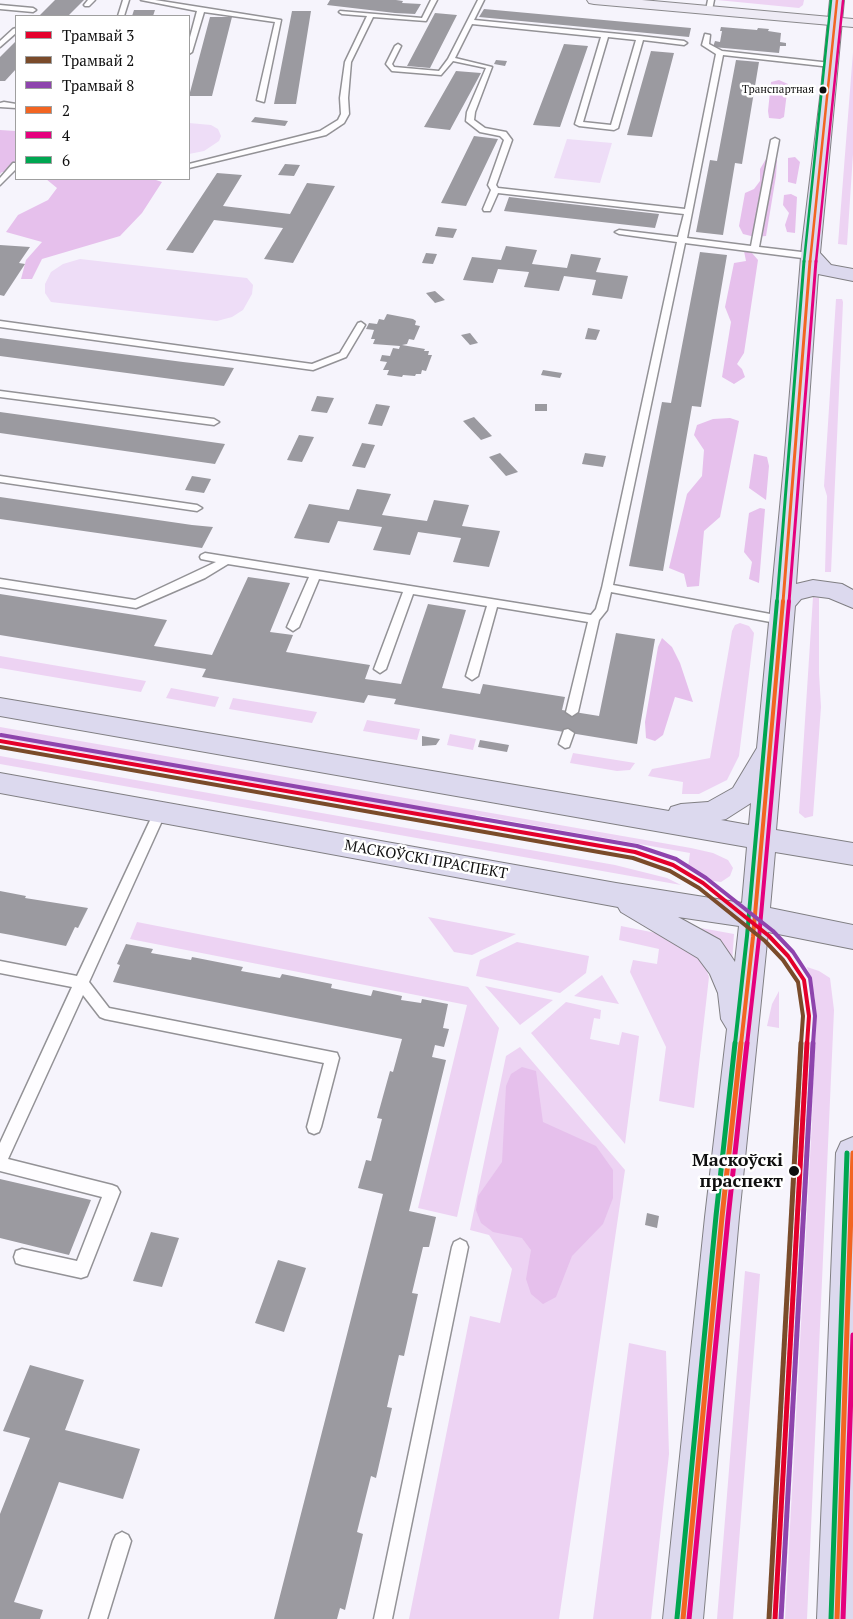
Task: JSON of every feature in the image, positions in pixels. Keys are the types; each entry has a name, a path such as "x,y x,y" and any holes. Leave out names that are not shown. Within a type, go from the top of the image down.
{"main road":[{"path":"594,0 710,5 844,22"},
{"path":"683,1619 755,918 811,255 831,65 844,22 837,0"},
{"path":"811,255 825,270 853,276"},
{"path":"808,291 825,277 853,276"},
{"path":"808,291 828,288 853,290"},
{"path":"787,554 794,566 808,576 836,581 853,578"},
{"path":"782,613 786,598 793,593 813,588 834,590 853,600"},
{"path":"0,707 853,854"},
{"path":"617,813 664,816 700,815 716,811 743,794 771,741"},
{"name":"МАСКОЎСКІ ПРАСПЕКТ","path":"0,783 853,937"},
{"path":"616,895 709,949 723,968 733,992 740,1051"},
{"path":"838,1619 853,1153"}],"lane":[{"path":"121,15 126,0"},
{"path":"144,0 200,10 279,20 261,100"},
{"path":"342,12 424,20 434,0"},
{"path":"398,46 389,64 392,69 442,73 481,0"},
{"path":"0,7 35,8 29,15"},
{"path":"190,48 200,10"},
{"path":"190,166 323,133 341,121 345,114 344,98 348,62 371,15"},
{"path":"470,22 684,43"},
{"path":"0,45 15,31"},
{"path":"707,34 704,45 720,53 831,65"},
{"path":"604,35 579,124 614,128 640,38"},
{"path":"572,712 594,619 601,610 607,588 688,212 720,53"},
{"path":"451,59 489,67 471,112 470,121 483,130 503,134 508,140 492,185 495,190"},
{"path":"755,248 775,140"},
{"path":"0,183 15,166"},
{"path":"495,190 688,212"},
{"path":"487,209 495,190"},
{"path":"620,232 811,255"},
{"path":"0,324 313,367 343,355 361,325"},
{"path":"0,394 214,422"},
{"path":"0,479 197,508"},
{"path":"204,557 594,619"},
{"path":"0,583 136,604 201,575 226,561"},
{"path":"293,626 315,575"},
{"path":"607,588 782,613"},
{"path":"380,669 408,590"},
{"path":"472,676 493,603"},
{"path":"0,1159 160,812"},
{"path":"0,967 81,984 105,1013 332,1058 314,1127"},
{"path":"0,1164 112,1192 81,1270 22,1257"},
{"path":"383,1619 460,1246"},
{"path":"98,1619 122,1541"}],"shaded area":[{"path":"717,0 804,0 803,5 799,8"},
{"path":"853,52 853,154 847,245 838,244"},
{"path":"779,80 788,84 784,117 780,119 769,118 771,82"},
{"path":"190,123 211,125 218,129 221,136 219,141 204,151 190,154"},
{"path":"0,130 15,131 15,172 2,172 0,174"},
{"path":"567,139 612,143 600,183 554,178"},
{"path":"795,157 800,162 796,184 788,182 788,158"},
{"path":"766,159 777,160 776,176 766,236 755,237 743,234 739,226 745,193 754,189 760,181 760,169"},
{"path":"47,180 156,180 162,182 142,213 120,236 42,259 32,279 21,279 26,260 42,242 6,232 18,215 48,200 57,188"},
{"path":"791,194 797,197 795,233 787,232 785,225 789,213 783,205 784,195"},
{"path":"744,251 752,253 758,260 744,353 737,364 742,369 745,377 734,384 722,377 731,322 725,307 734,263 746,261"},
{"path":"80,259 247,278 253,285 252,294 243,310 232,317 217,321 51,302 45,293 45,284 51,272 63,264"},
{"path":"836,299 842,299 843,302 831,572 825,572 827,496 824,486"},
{"path":"730,418 739,421 720,517 704,531 699,586 687,587 684,574 669,568 687,494 702,476 704,450 694,435 697,425 713,419"},
{"path":"754,454 767,457 769,466 766,500 749,488"},
{"path":"760,508 765,509 759,583 749,579 752,562 744,552 749,513"},
{"path":"813,597 819,598 821,707 813,816 805,818 799,813"},
{"path":"740,623 749,626 754,633 739,756 727,780 699,794 682,794 683,782 648,776 652,769 710,758 732,631 735,625"},
{"path":"662,638 672,647 680,663 693,702 675,697 663,735 655,741 646,738 645,722 658,647"},
{"path":"0,656 146,681 141,692 0,668"},
{"path":"171,688 219,697 215,707 166,698"},
{"path":"233,698 317,712 312,723 229,709"},
{"path":"367,720 420,729 417,740 363,731"},
{"path":"0,727 691,848 713,853 728,860 733,868 730,876 721,882 706,880 688,867 690,853 476,815 474,822 0,738"},
{"path":"450,734 476,739 473,750 447,745"},
{"path":"573,753 635,763 630,770 617,771 570,763"},
{"path":"0,756 615,865 667,878 681,885 0,764"},
{"path":"428,917 516,934 472,955 454,952"},
{"path":"137,922 468,987 499,1028 457,1217 418,1208 467,1005 130,939"},
{"path":"621,926 671,936 702,957 709,977 694,1108 659,1101 666,1047 630,972 633,960 657,964 659,949 619,940"},
{"path":"701,928 734,934 732,963 721,948"},
{"path":"517,942 589,956 586,973 560,993 476,976 480,960"},
{"path":"807,967 819,971 830,978 834,1010 807,1619 785,1619 812,1121 815,998"},
{"path":"602,975 619,1004 574,996"},
{"path":"485,986 553,1000 520,1025"},
{"path":"779,991 779,1028 767,1026 772,1004"},
{"path":"566,1002 601,1010 600,1019 594,1018 590,1039 619,1045 622,1032 639,1036 625,1144 531,1033"},
{"path":"520,1047 625,1170 559,1619 409,1619 470,1316 500,1323 512,1269 489,1235 470,1230 506,1056"},
{"path":"522,1067 536,1071 543,1122 596,1146 613,1170 613,1198 603,1224 572,1256 556,1297 543,1304 531,1294 526,1279 531,1250 522,1238 493,1232 481,1223 476,1210 478,1196 502,1162 506,1086 511,1074"},
{"path":"745,1271 760,1274 733,1619 717,1619"},
{"path":"629,1343 666,1351 669,1454 651,1619 593,1619"}],"building":[{"path":"55,0 84,0 69,15 40,15"},
{"path":"330,0 396,0 403,1 402,3 421,4 415,14 327,5"},
{"path":"484,9 691,28 689,37 479,17"},
{"path":"134,10 155,10 153,15 132,15"},
{"path":"292,11 311,11 296,104 274,104"},
{"path":"435,13 457,15 430,68 407,66"},
{"path":"210,17 232,17 212,96 190,96"},
{"path":"721,27 769,29 768,31 781,33 780,42 786,43 786,46 780,46 779,53 713,47 715,41 720,42"},
{"path":"15,42 15,70 5,81 0,81 0,57"},
{"path":"564,44 588,46 560,127 533,125"},
{"path":"651,51 674,53 652,137 627,135"},
{"path":"496,60 507,61 505,66 494,64"},
{"path":"736,60 759,62 742,164 735,163 723,235 696,232 710,160 717,161"},
{"path":"456,71 481,73 450,130 424,127"},
{"path":"255,117 288,121 285,126 251,122"},
{"path":"474,136 498,139 466,206 441,203"},
{"path":"285,164 300,165 294,176 278,175"},
{"path":"217,173 242,175 223,206 290,214 307,183 335,186 293,263 264,259 283,228 214,220 193,253 166,250"},
{"path":"509,197 659,214 655,228 504,211"},
{"path":"438,227 457,229 453,238 435,236"},
{"path":"0,245 30,247 19,263 25,264 4,296 0,295"},
{"path":"506,246 537,250 532,264 567,268 571,254 601,258 596,272 628,276 622,299 592,295 596,280 564,276 559,291 524,287 529,272 498,269 493,283 463,280 472,257 501,260"},
{"path":"700,252 727,255 701,407 692,406 663,571 629,566 662,402 671,403"},
{"path":"426,253 437,254 433,264 422,263"},
{"path":"435,291 445,300 435,303 426,293"},
{"path":"387,314 413,319 416,321 415,325 420,326 414,340 409,339 407,344 402,345 429,351 428,355 432,355 426,371 422,370 421,374 416,374 415,376 403,375 402,377 387,375 389,370 383,370 387,362 380,361 382,355 390,356 393,348 399,349 400,346 373,344 375,339 371,339 374,330 366,329 369,323 377,324 379,319 384,320"},
{"path":"588,328 600,330 596,340 585,339"},
{"path":"470,333 478,343 470,345 461,335"},
{"path":"0,338 234,368 224,386 0,356"},
{"path":"543,370 562,373 560,378 541,375"},
{"path":"317,396 334,398 327,413 311,411"},
{"path":"376,404 390,406 382,426 368,424"},
{"path":"535,404 547,404 547,411 535,411"},
{"path":"0,412 225,444 215,464 0,433"},
{"path":"474,417 492,436 481,440 463,421"},
{"path":"299,435 314,437 302,462 287,460"},
{"path":"362,443 375,445 365,468 352,466"},
{"path":"500,453 518,472 506,476 489,457"},
{"path":"585,453 606,456 603,467 582,464"},
{"path":"192,476 211,479 204,493 185,490"},
{"path":"357,489 391,494 382,515 427,521 434,500 469,505 462,526 500,531 489,567 453,562 461,538 418,532 410,555 373,550 382,527 338,521 329,543 294,538 309,504 349,510"},
{"path":"0,497 213,527 202,548 0,519"},
{"path":"248,577 290,583 270,632 293,635 286,652 370,665 365,679 401,684 428,604 466,610 442,688 480,694 483,684 565,697 562,710 599,716 616,633 655,639 637,744 394,704 396,699 368,695 364,703 202,677 206,669 0,635 0,594 167,620 154,646 212,655"},
{"path":"422,736 440,739 436,745 422,746"},
{"path":"480,740 509,745 507,752 478,747"},
{"path":"0,891 26,896 25,898 88,908 78,928 75,927 66,946 0,933"},
{"path":"126,944 153,949 151,953 191,960 192,957 243,967 241,971 280,978 282,974 332,984 331,988 371,996 373,990 402,996 401,1000 421,1003 422,999 448,1004 443,1028 449,1029 444,1047 435,1045 432,1057 446,1060 409,1211 436,1217 429,1247 423,1247 412,1293 418,1294 404,1356 399,1355 387,1407 392,1408 376,1478 371,1476 357,1532 363,1534 345,1610 340,1608 337,1619 274,1619 383,1194 358,1188 366,1160 371,1161 382,1119 377,1118 390,1071 393,1072 402,1039 113,982 120,965 117,964"},
{"path":"0,1179 91,1200 69,1255 0,1238"},
{"path":"647,1213 659,1216 657,1228 645,1225"},
{"path":"151,1232 179,1238 162,1287 133,1281"},
{"path":"278,1260 306,1268 284,1332 255,1323"},
{"path":"30,1365 84,1380 65,1430 140,1449 123,1499 59,1482 14,1602 43,1610 40,1619 0,1619 0,1514 30,1438 3,1431"}],"tram line":[{"name":"8","path":"1,735 637,846 676,859 706,878 773,931 793,952 810,978 815,1016 781,1619"},
{"name":"3","path":"0,741 635,852 673,865 703,883 769,936 788,956 804,980 809,1016 775,1619"},
{"name":"2","path":"0,747 633,858 670,871 699,888 765,941 783,960 798,982 803,1016 769,1619"}],"transit line":[{"name":"6","path":"677,1618 716,1216 747,936 789,464 805,245 831,0"},
{"name":"2","path":"683,1619 722,1217 753,937 795,465 811,245 829,90 837,0"},
{"name":"4","path":"689,1619 728,1218 759,938 801,466 817,246 835,91 843,1"},
{"name":"6","path":"831,1619 847,1153"},
{"name":"2","path":"837,1619 853,1153"},
{"name":"4","path":"843,1619 853,1335"}],"place":[{"name":"Транспартная","path":"823,90"},
{"name":"Маскоўскі праспект","path":"794,1171"}]}
